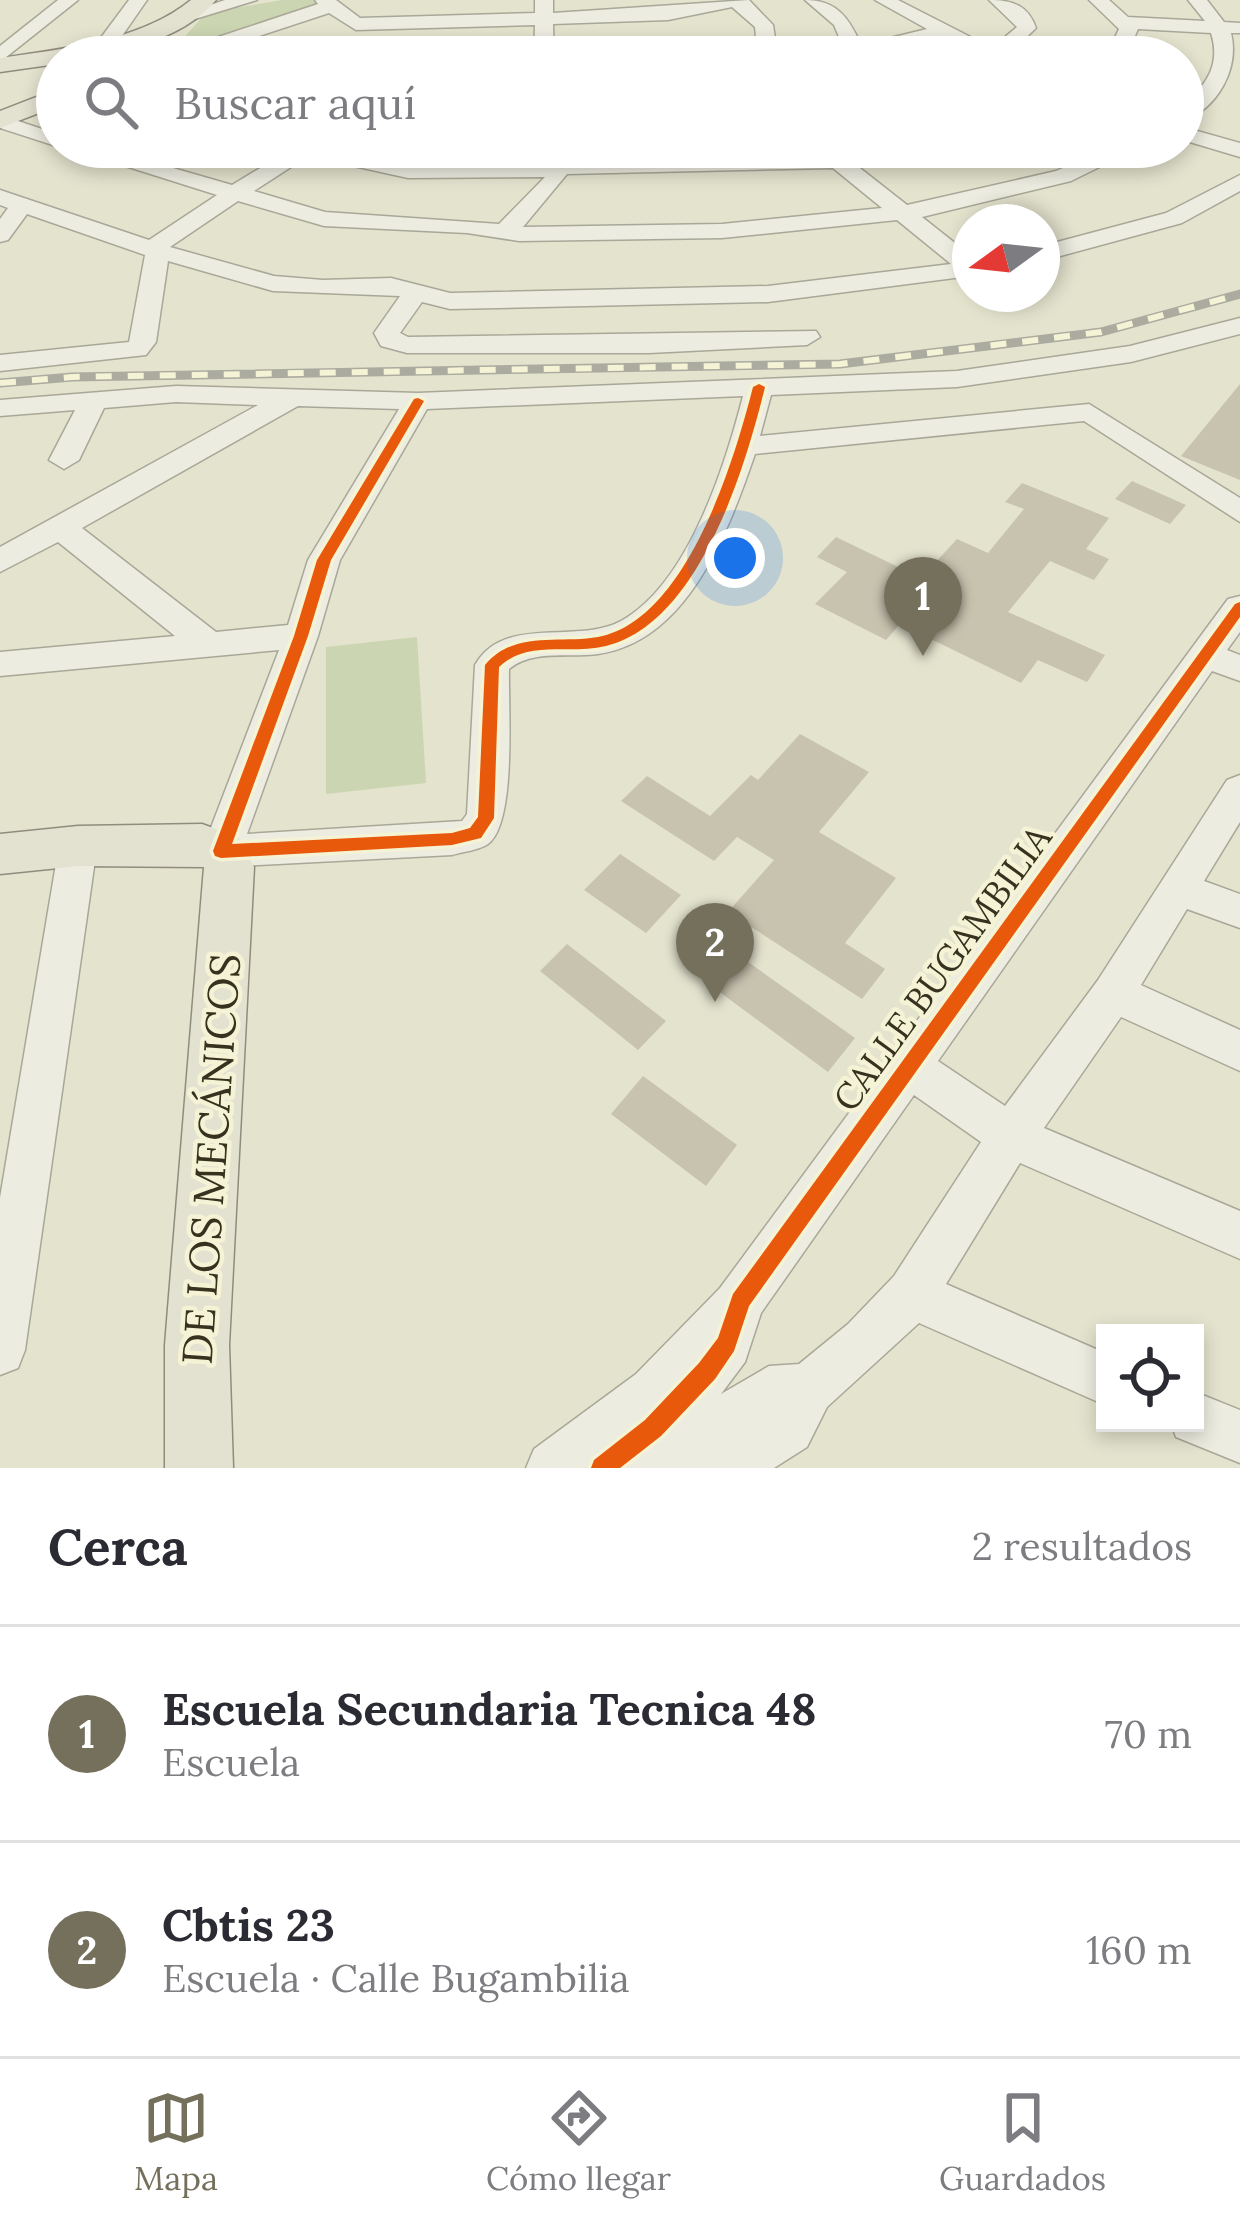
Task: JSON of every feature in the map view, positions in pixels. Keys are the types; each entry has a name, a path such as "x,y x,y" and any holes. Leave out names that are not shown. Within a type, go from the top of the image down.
{"main road":[{"path":"140,36 174,26 204,6"},
{"path":"188,36 204,6"},
{"path":"0,60 36,59"},
{"path":"0,80 36,65"},
{"path":"0,120 36,106"},
{"path":"0,874 129,848 202,844 221,851"},
{"name":"DE LOS MECÁNICOS","path":"199,1468 197,1345 229,867 221,851"},
{"path":"0,854 77,855"}],"street":[{"path":"0,60 69,0"},
{"path":"110,36 138,0"},
{"path":"204,6 248,0"},
{"path":"814,0 842,22 848,36"},
{"path":"884,0 958,36"},
{"path":"998,0 1027,22 1020,36"},
{"path":"1099,0 1127,23 1129,36"},
{"path":"1197,0 1235,28"},
{"path":"231,36 327,3 356,24 396,32 545,10 738,1 764,25 767,36"},
{"path":"1127,23 1235,28"},
{"path":"1204,98 1228,65 1235,28"},
{"path":"923,36 947,30"},
{"path":"0,120 36,133"},
{"path":"1204,139 1240,150"},
{"path":"146,168 340,222 491,231 722,231 901,212 996,195 1081,168"},
{"path":"0,363 124,353 143,342 159,242 274,168"},
{"path":"390,168 437,168"},
{"path":"491,231 556,178 552,168"},
{"path":"846,168 952,253"},
{"path":"1060,249 1174,218 1240,182"},
{"path":"0,235 11,201 158,251 273,283 323,288 391,286 450,301 692,298 818,290 952,271"},
{"path":"416,292 387,333 390,340 407,344 649,345 807,337"},
{"path":"0,408 176,394 418,401 958,379 1036,370 1201,339 1240,326"},
{"path":"418,401 324,560 301,636 221,851 452,839 475,833 486,818 492,665 501,653 607,641 641,622 684,584 746,446 759,387"},
{"path":"0,561 293,397"},
{"path":"64,460 95,399"},
{"path":"746,446 1089,412 1240,512"},
{"path":"61,528 211,646"},
{"path":"0,664 301,636"},
{"name":"CALLE BUGAMBILIA","path":"602,1468 652,1428 707,1371 727,1344 740,1301 1001,934 1230,640"},
{"path":"658,1468 752,1449 788,1428 809,1389 866,1342 912,1294 1011,1136 1113,993 1240,790"},
{"path":"0,1350 77,855"},
{"path":"1180,889 1240,911"},
{"path":"1113,993 1240,1051"},
{"path":"910,1067 1011,1136 1240,1235"},
{"path":"912,1294 1096,1375"},
{"path":"553,1468 654,1391 740,1301"},
{"path":"1204,1422 1240,1437"}],"green space":[{"path":"282,0 318,4 223,36 185,36 206,13"},
{"path":"417,637 426,783 326,794 326,647"}],"building":[{"path":"1240,384 1240,480 1181,456"},
{"path":"1132,481 1186,505 1170,524 1115,499"},
{"path":"1022,483 1109,518 1086,549 1109,559 1094,580 1050,561 1008,612 1105,655 1087,682 1038,660 1021,683 900,624 886,640 815,604 847,572 817,557 836,537 921,578 957,539 988,553 1024,509 1005,502"},
{"path":"800,734 869,772 819,832 896,878 845,943 885,969 862,999 728,912 774,860 737,837 714,861 621,801 647,776 710,816 751,775 758,780"},
{"path":"620,854 681,895 646,933 584,890"},
{"path":"567,944 666,1021 638,1050 540,971"},
{"path":"734,952 855,1038 828,1072 706,982"},
{"path":"643,1076 737,1145 706,1186 611,1114"}],"railway":[{"path":"0,383 72,377 840,364 1101,332 1240,294"}],"cycle path":[{"path":"418,401 324,560 301,636 221,851 452,839 475,833 486,818 492,665 502,655 529,646 606,641 636,628 663,604 687,572 726,495 759,387"},
{"path":"602,1468 653,1428 707,1371 727,1344 740,1301 1240,607"}],"place":[{"name":"Escuela Secundaria Tecnica 48","path":"923,656"},
{"name":"Cbtis 23","path":"715,1002"}]}
